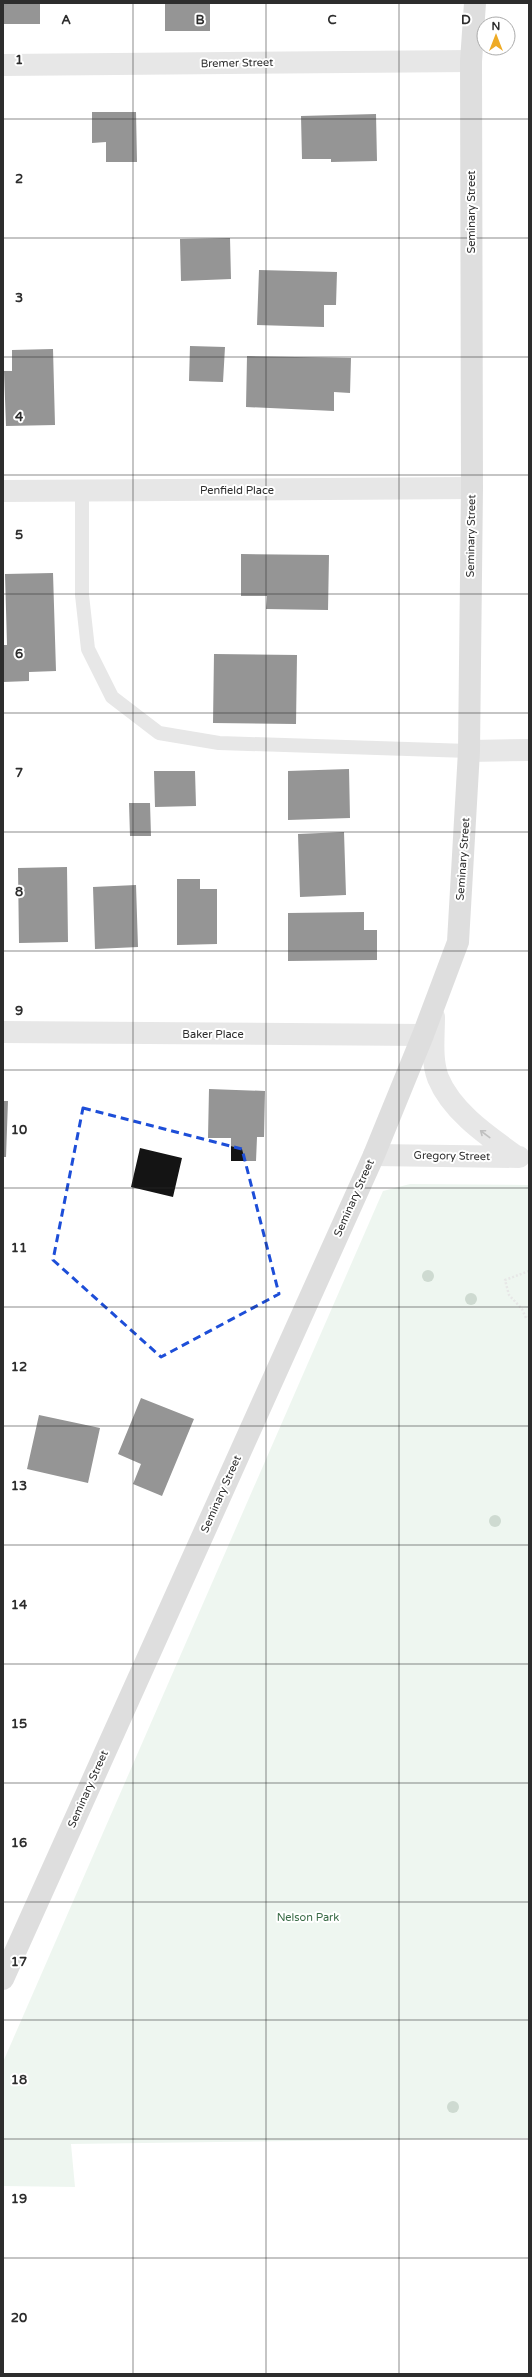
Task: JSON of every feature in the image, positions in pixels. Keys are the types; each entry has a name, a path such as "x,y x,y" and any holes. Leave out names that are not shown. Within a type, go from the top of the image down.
{"street":[{"name":"Seminary Street","path":"463,3 470,60"},
{"name":"Seminary Street","path":"3,1979 374,1155 423,1035 458,942 469,751 472,488 470,60 474,3"},
{"name":"Bremer Street","path":"3,66 470,60"},
{"name":"Penfield Place","path":"3,491 472,488"},
{"path":"469,751 529,750"},
{"name":"Seminary Street","path":"434,1006 434,1054 438,1078 458,1108 482,1132 523,1157"},
{"name":"Baker Place","path":"3,1032 423,1035"},
{"name":"Gregory Street","path":"374,1155 523,1157"}],"lane":[{"path":"82,491 82,595 88,649 112,697 158,733 219,742 469,751"}],"path":[{"path":"529,1271 505,1280 509,1295 522,1309 526,1318 529,1317"}],"highlighted area":[{"path":"83,1108 242,1149 279,1294 161,1357 53,1260"}],"green space":[{"name":"Nelson Park","path":"410,1184 529,1185 529,2138 71,2144 75,2187 3,2186 3,2062 383,1191"}],"building":[{"path":"3,3 40,3 40,24 3,24"},
{"path":"165,3 210,3 210,31 165,31"},
{"path":"92,112 136,112 137,162 106,162 106,142 92,143"},
{"path":"376,114 377,161 331,162 331,159 302,159 301,116"},
{"path":"230,238 231,279 181,281 180,239"},
{"path":"259,270 337,272 336,305 324,305 324,327 257,325"},
{"path":"190,346 225,347 223,382 189,381"},
{"path":"53,349 55,425 6,426 4,371 12,371 12,350"},
{"path":"247,356 351,358 350,393 334,392 334,411 246,407"},
{"path":"241,554 329,555 328,610 266,609 267,596 241,596"},
{"path":"53,573 56,671 29,672 29,681 3,682 3,645 7,645 5,574"},
{"path":"214,654 297,655 296,724 213,723"},
{"path":"349,769 350,818 288,820 288,771"},
{"path":"154,771 195,771 196,806 155,807"},
{"path":"129,803 150,803 151,836 130,836"},
{"path":"344,832 346,895 300,897 298,834"},
{"path":"67,867 68,942 19,943 18,868"},
{"path":"177,879 200,879 200,889 217,889 217,944 177,945"},
{"path":"136,885 138,947 95,949 93,887"},
{"path":"364,912 364,930 377,930 377,960 288,961 288,913"},
{"path":"209,1089 265,1091 264,1137 257,1137 256,1161 231,1161 231,1138 208,1138"},
{"path":"3,1101 8,1101 6,1157 3,1157"},
{"path":"140,1148 182,1158 173,1197 131,1187"},
{"path":"141,1398 194,1419 162,1496 133,1484 141,1464 118,1454"},
{"path":"39,1415 100,1428 88,1483 27,1469"}]}
